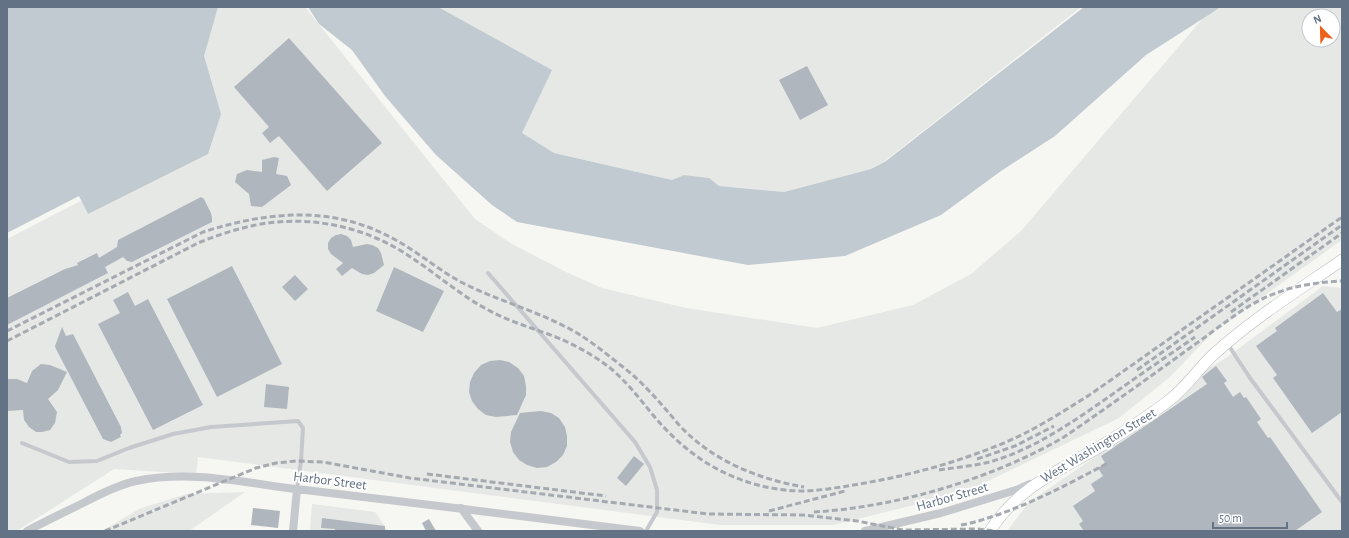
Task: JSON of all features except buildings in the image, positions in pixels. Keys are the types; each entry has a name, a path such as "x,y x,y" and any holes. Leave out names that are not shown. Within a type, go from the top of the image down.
{"street":[{"name":"West Washington Street","path":"990,531 995,522 1010,505 1026,491 1044,478 1106,443 1169,401 1178,394 1212,356 1227,343 1246,328 1341,262"},
{"name":"Harbor Street","path":"27,531 106,492 134,481 171,476 227,479 640,531"},
{"name":"Harbor Street","path":"864,531 897,528 941,513 1019,490 1044,478"},
{"path":"293,531 297,489"},
{"path":"461,508 478,531"}],"lane":[{"path":"488,273 635,442 650,466 657,490 657,512 646,531"},
{"path":"1227,343 1250,378 1342,502"},
{"path":"22,443 69,462 97,461 129,448 173,434 211,426 298,421 303,428 301,461 297,489"}],"shaded area":[{"path":"7,7 218,7 204,56 221,114 208,154 88,214 79,196 7,233"},
{"path":"215,7 305,7 475,219 512,244 566,272 602,288 686,308 817,328 913,305 971,274 1021,231 1204,17 1223,7 1342,7 1342,240 1213,332 1170,377 1119,418 963,493 833,525 720,525 198,457 196,474 114,469 17,531 7,531 7,239 164,158"},
{"path":"308,7 438,7 552,70 522,133 554,153 672,180 684,175 709,178 719,186 784,192 871,169 886,161 1084,7 1221,7 1146,55 1055,136 1001,171 941,215 845,256 748,265 517,222 492,205 436,155 385,96 352,50 319,24"},
{"path":"428,7 1081,7 886,160 871,169 784,192 719,186 708,178 684,175 672,180 554,153 500,122"},
{"path":"1323,286 1342,288 1342,531 1007,531 1029,502 1174,403 1204,371 1226,358"},
{"path":"245,492 189,531 102,531 139,509 186,494"},
{"path":"312,504 375,512 388,531 310,531"}],"railway":[{"path":"7,331 203,232 227,225 274,216 321,216 344,220 367,227 390,237 469,286 552,320 572,330 639,380 680,426 707,449 737,467 770,479 804,487"},
{"path":"7,341 198,243 231,231 251,226 292,221 333,225 353,230 391,245 481,306 519,324 548,334 580,348 595,357 621,378 659,422 677,440 691,452 714,467 733,477 774,489 794,491 822,490 877,481 913,473 982,452 1023,434 1091,394 1342,217"},
{"path":"1137,370 1342,225"},
{"path":"1231,312 1342,233"},
{"path":"814,512 846,509 911,497 975,478 1006,466 1064,437 1254,303 1276,293 1292,288 1317,283 1342,281"},
{"path":"939,470 987,463 1009,456 1024,449 1083,415 1195,337"},
{"path":"977,459 1015,446 1054,426"},
{"path":"105,531 256,468 276,463 296,461 323,462 410,478 708,514 803,515 857,521 903,530 977,529 996,531"},
{"path":"961,525 976,522 1029,503 1110,462"},
{"path":"427,474 606,496"},
{"path":"769,511 845,491"}]}
